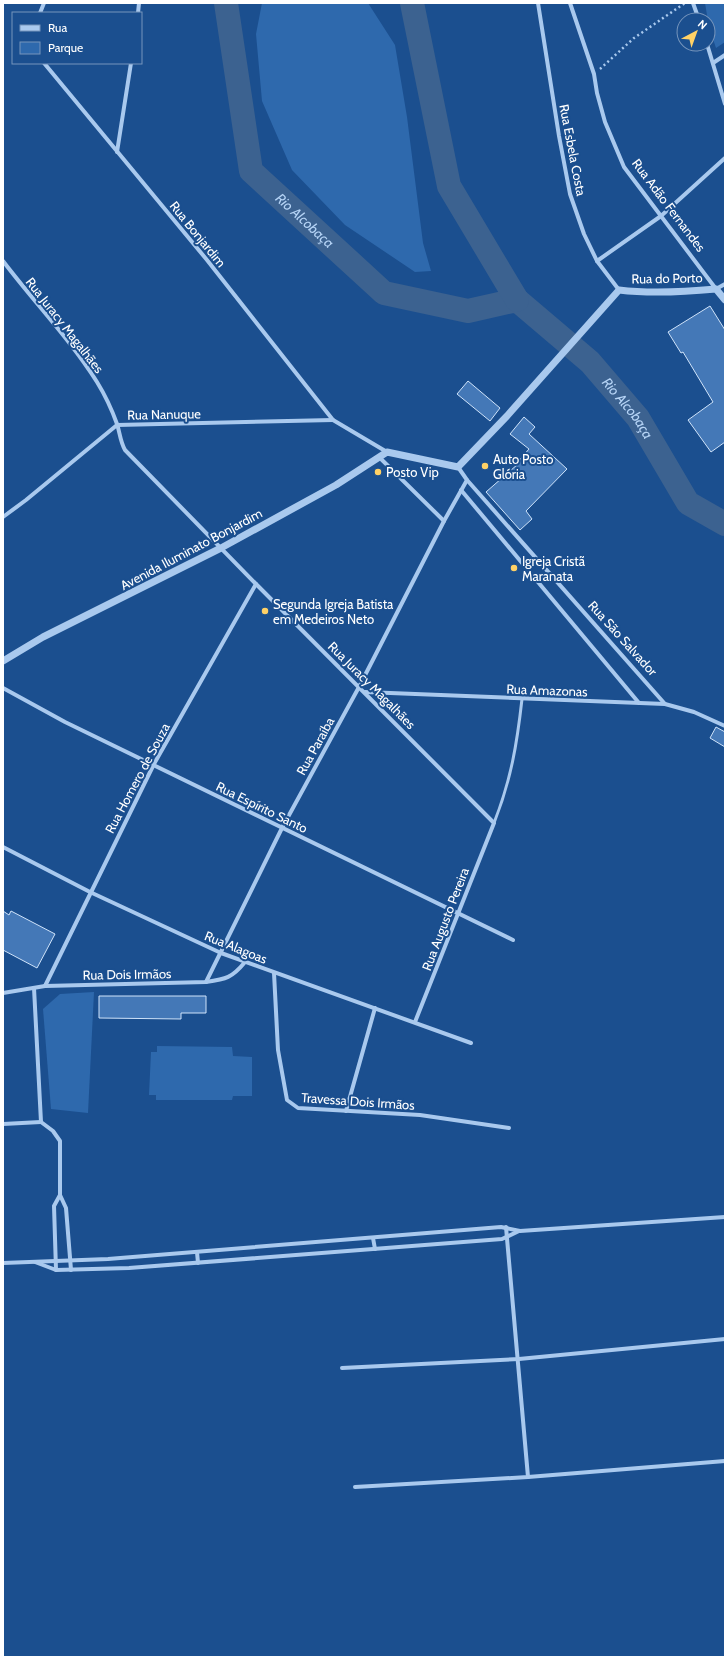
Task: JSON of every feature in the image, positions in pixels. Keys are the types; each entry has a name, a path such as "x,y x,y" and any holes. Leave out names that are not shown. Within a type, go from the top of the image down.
{"street":[{"name":"Rua Esbela Costa","path":"538,3 559,136 570,194 584,234 598,261 619,290"},
{"name":"Rua Adão Fernandes","path":"570,3 594,74 597,93 615,147 624,167 725,300"},
{"path":"710,52 725,104"},
{"path":"713,63 725,55"},
{"name":"Rua Bonjardim","path":"45,64 274,344 333,420"},
{"path":"117,152 131,64"},
{"path":"598,261 661,216 725,158"},
{"name":"Rua Juracy Magalhães","path":"3,262 77,352 98,383 117,425 120,441 125,450 494,823"},
{"path":"716,289 725,284"},
{"name":"Rua do Porto","path":"619,290 642,293 685,292 716,289"},
{"path":"333,420 387,452 458,467 507,416 619,290"},
{"name":"Rua Nanuque","path":"3,516 26,500 117,425 333,420"},
{"name":"Avenida Iluminato Bonjardim","path":"3,661 43,637 221,548 336,485 387,452"},
{"path":"379,457 444,521"},
{"name":"Rua São Salvador","path":"458,467 466,480 665,704"},
{"name":"Rua Paraíba","path":"206,982 282,828 359,686 466,480"},
{"path":"461,490 639,703"},
{"name":"Rua Homero de Souza","path":"45,986 154,764 256,584"},
{"name":"Rua Espírito Santo","path":"3,688 64,722 154,764 457,914 513,940"},
{"name":"Rua Amazonas","path":"365,692 665,704 694,712 725,726"},
{"name":"Rua Augusto Pereira","path":"415,1022 494,823"},
{"name":"Rua Alagoas","path":"3,847 90,892 221,953 471,1043"},
{"name":"Rua Dois Irmãos","path":"3,993 45,986 206,982 225,979 235,974 245,962"},
{"name":"Travessa Dois Irmãos","path":"274,973 276,1027 288,1100 298,1108 420,1115 509,1128"},
{"path":"34,988 41,1122"},
{"path":"346,1111 375,1008"},
{"path":"3,1124 41,1122 53,1131 60,1140 60,1195 66,1208 71,1270"},
{"path":"56,1270 54,1206 60,1195"},
{"path":"3,1263 108,1259 506,1227 520,1231 725,1217"},
{"path":"506,1227 519,1359 528,1477"},
{"path":"33,1262 56,1270 198,1263 507,1238 520,1231"},
{"path":"373,1238 375,1249"},
{"path":"197,1252 198,1263"},
{"path":"342,1368 519,1359 725,1340"},
{"path":"354,1487 528,1477 725,1461"}],"lane":[{"path":"494,823 505,795 517,748 522,699"}],"path":[{"path":"594,74 634,38 684,3"}],"green space":[{"path":"262,3 368,3 395,45 407,117 423,243 431,271 415,272 345,225 292,170 262,101 256,34"},
{"path":"705,3 725,3 725,42 716,48 716,12 706,12"},
{"path":"94,992 88,1113 51,1109 43,1009 60,994"},
{"path":"157,1046 232,1047 233,1056 252,1057 252,1096 233,1096 232,1100 156,1100 156,1095 149,1095 151,1052 157,1052"}],"building":[{"path":"710,306 725,330 725,442 711,452 688,420 713,402 683,352 681,353 668,332"},
{"path":"468,381 500,408 490,421 457,394"},
{"path":"524,417 535,427 529,434 567,469 526,511 532,519 520,530 486,492 518,464 517,463 529,449 510,434"},
{"path":"716,727 725,732 725,747 710,738"},
{"path":"3,911 9,915 11,911 55,934 37,968 3,950"},
{"path":"99,996 206,996 206,1013 181,1013 181,1019 99,1018"}],"waterway":[{"name":"Rio Alcobaça","path":"226,3 251,171 384,293 468,311 517,300 590,362 638,418 688,503 725,524"},
{"name":"Rio Alcobaça","path":"412,3 449,186 517,300"}],"place":[{"name":"Auto Posto Glória","path":"485,466"},
{"name":"Posto Vip","path":"378,472"},
{"name":"Igreja Cristã Maranata","path":"514,568"},
{"name":"Segunda Igreja Batista em Medeiros Neto","path":"265,611"}]}
